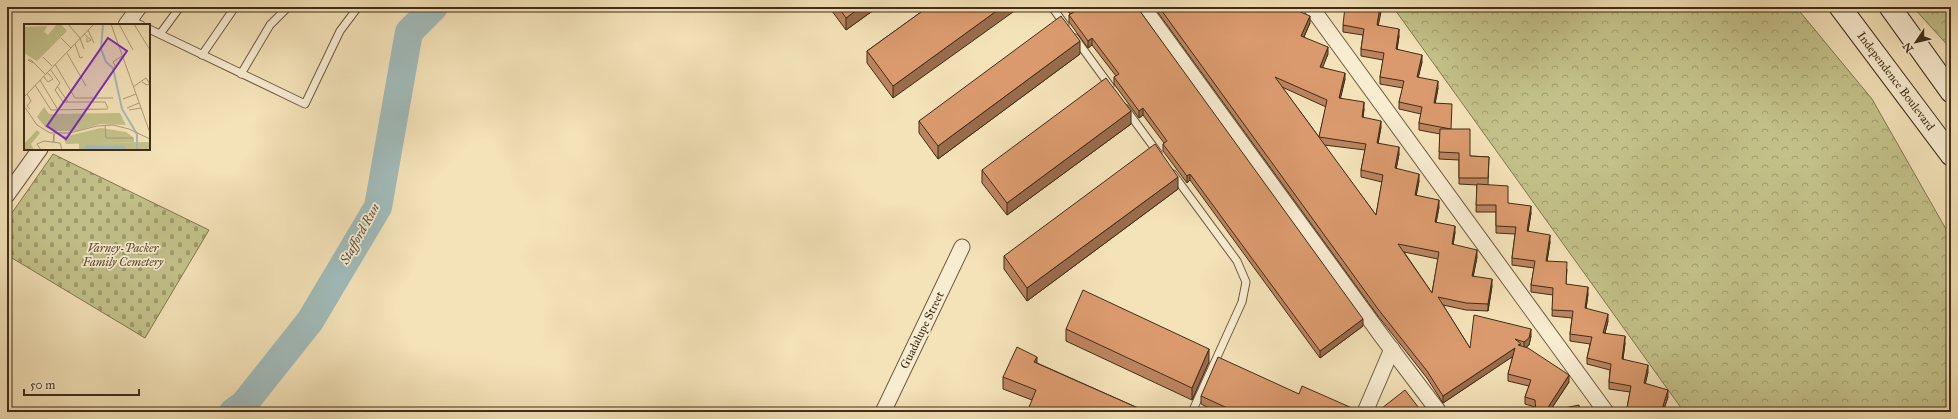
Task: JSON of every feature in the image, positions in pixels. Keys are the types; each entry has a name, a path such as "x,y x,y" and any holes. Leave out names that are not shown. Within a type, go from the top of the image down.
{"main road":[{"name":"Independence Boulevard","path":"1840,7 1951,155"},
{"path":"1890,7 1951,92"}],"street":[{"path":"132,23 139,7"},
{"path":"1143,7 1439,412"},
{"path":"1311,7 1604,410"},
{"path":"7,195 39,150"},
{"name":"Guadalupe Street","path":"883,412 962,248"},
{"path":"1365,412 1392,349"}],"lane":[{"path":"160,34 180,7"},
{"path":"202,55 235,7"},
{"path":"241,74 270,25 288,7"},
{"path":"150,29 305,104 340,31 358,7"},
{"path":"1052,7 1112,90"},
{"path":"1121,102 1163,160"},
{"path":"1168,166 1237,261 1246,282 1242,302 1192,412"}],"green space":[{"path":"1393,7 1796,7 1872,99 1951,238 1951,412 1684,412"},
{"path":"1913,7 1951,7 1951,49"},
{"name":"Varney-Packer Family Cemetery","path":"53,154 209,230 145,338 7,255 7,220"}],"building":[{"path":"838,7 861,7 846,18"},
{"path":"928,7 1002,7 893,86 867,51"},
{"path":"1070,7 1137,7 1363,319 1320,351 1190,174 1187,176 1163,144 1167,141 1143,108 1139,111 1114,77 1119,74 1092,38 1088,41 1069,15 1074,12"},
{"path":"1159,7 1289,7 1310,16 1301,36 1328,47 1320,67 1345,73 1339,98 1364,102 1362,117 1381,121 1377,143 1399,147 1395,168 1419,174 1415,195 1439,200 1435,222 1455,226 1452,244 1477,250 1472,276 1492,279 1488,304 1466,303 1438,297 1470,348 1474,315 1531,329 1529,338 1524,342 1515,339 1521,344 1518,345 1528,348 1569,375 1545,412 1536,412 1535,400 1525,397 1531,380 1508,374 1515,348 1443,396 1427,371 1378,309","holes":["1275,77 1327,100 1319,137 1366,144 1361,170 1383,175 1376,215","1398,244 1439,252 1432,293"]},
{"path":"1345,7 1380,7 1377,25 1399,29 1396,49 1422,55 1417,77 1438,81 1434,103 1452,104 1451,129 1419,123 1422,107 1399,102 1404,81 1380,77 1384,53 1361,49 1364,29 1343,25"},
{"path":"1061,16 1080,41 938,146 919,121"},
{"path":"1106,78 1131,111 1007,203 982,170"},
{"path":"1440,129 1470,129 1470,156 1489,157 1488,178 1459,178 1459,153 1439,152"},
{"path":"1155,144 1178,177 1027,288 1004,256"},
{"path":"1477,184 1508,186 1508,203 1531,206 1527,231 1550,235 1546,261 1567,262 1566,284 1588,287 1585,308 1608,314 1603,333 1625,336 1622,359 1648,365 1644,383 1668,390 1661,412 1645,412 1627,408 1631,386 1609,382 1611,364 1587,358 1592,337 1570,334 1573,311 1552,310 1553,288 1531,285 1535,261 1512,258 1516,227 1496,226 1496,205 1476,205"},
{"path":"1083,290 1209,349 1192,388 1066,329"},
{"path":"1017,347 1037,357 1034,362 1147,412 1027,412 1036,390 1003,377"},
{"path":"1218,357 1299,394 1302,386 1352,408 1350,412 1236,412 1201,396"},
{"path":"1405,390 1422,412 1377,412"},
{"path":"1579,405 1580,412 1545,412"}],"waterway":[{"name":"Stafford Run","path":"233,412 244,404 310,321 378,207 409,32 434,7"}]}
